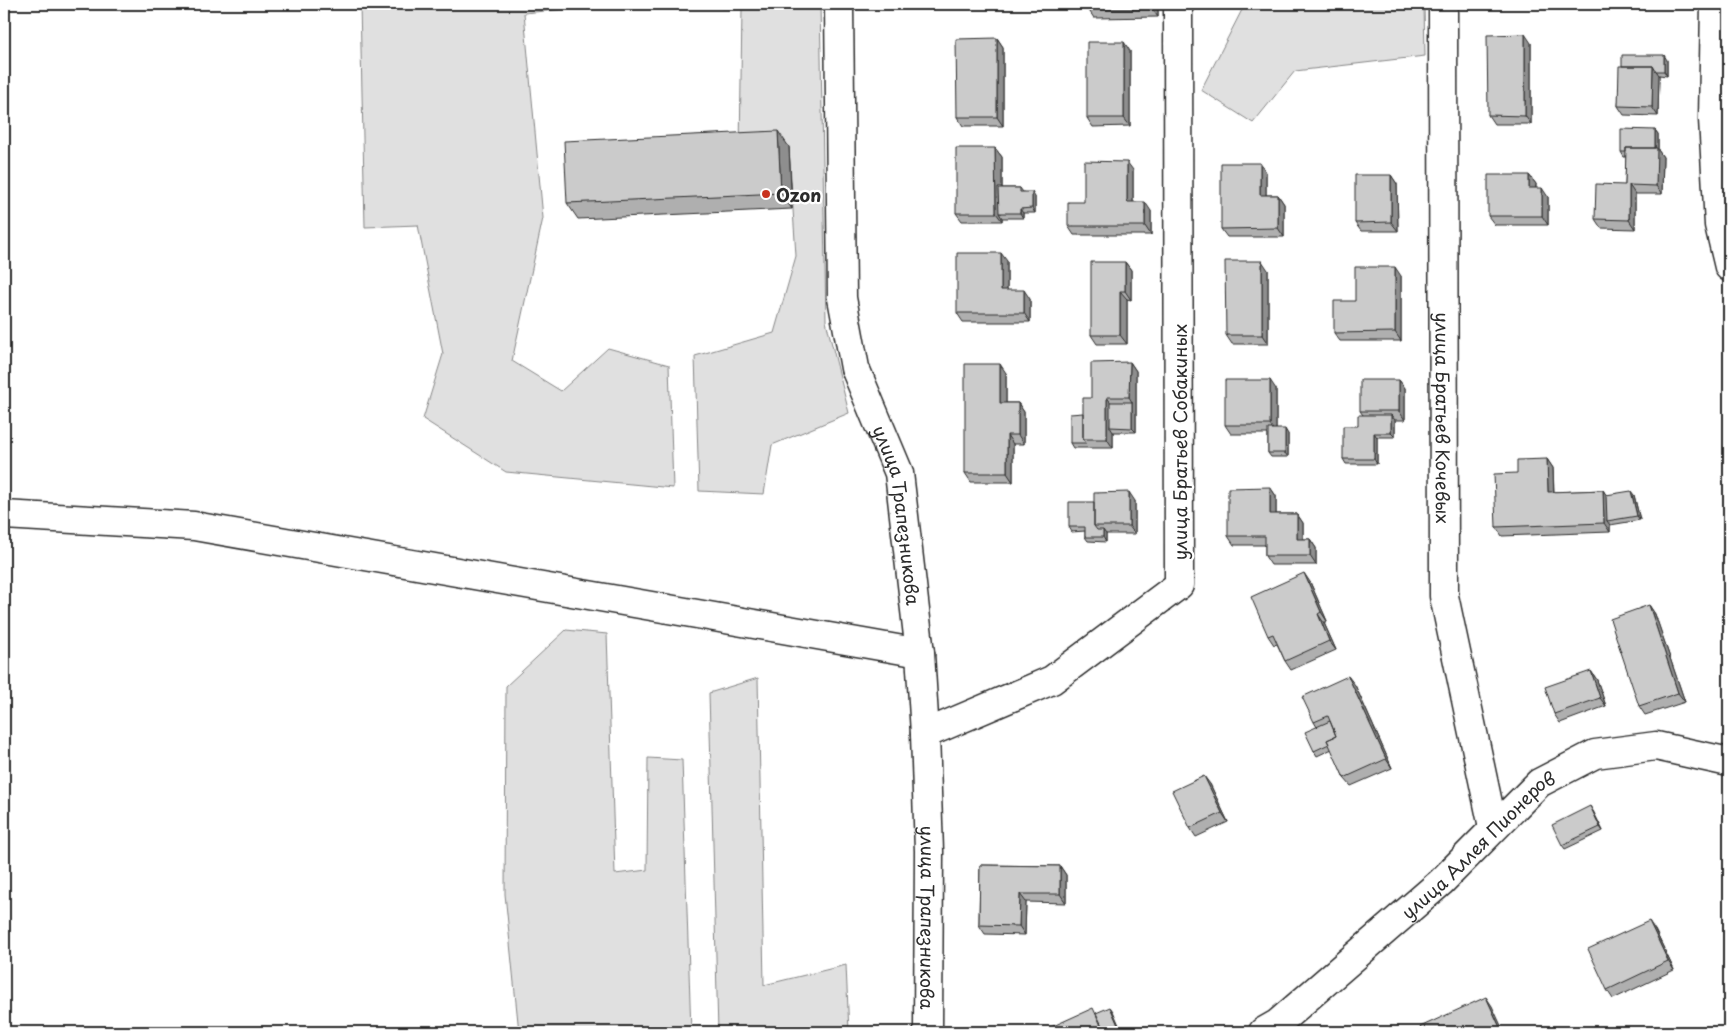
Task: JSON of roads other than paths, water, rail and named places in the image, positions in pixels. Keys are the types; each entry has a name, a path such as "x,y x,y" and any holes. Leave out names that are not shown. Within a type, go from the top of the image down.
{"street":[{"name":"улица Трапезникова","path":"839,4 842,298 855,368 899,473 920,653 926,734 929,851 928,1032"},
{"name":"улица Братьев Собакиных","path":"926,734 1052,680 1179,584 1178,4"},
{"name":"улица Братьев Кочевых","path":"1443,4 1444,596 1493,827"},
{"path":"1715,4 1713,119 1720,225 1729,267"},
{"path":"4,515 194,526 920,653"},
{"name":"улица Аллея Пионеров","path":"1263,1032 1277,1024 1441,882 1539,782 1595,754 1656,746 1729,762"}],"place":[{"name":"Ozon","path":"766,194"}]}
